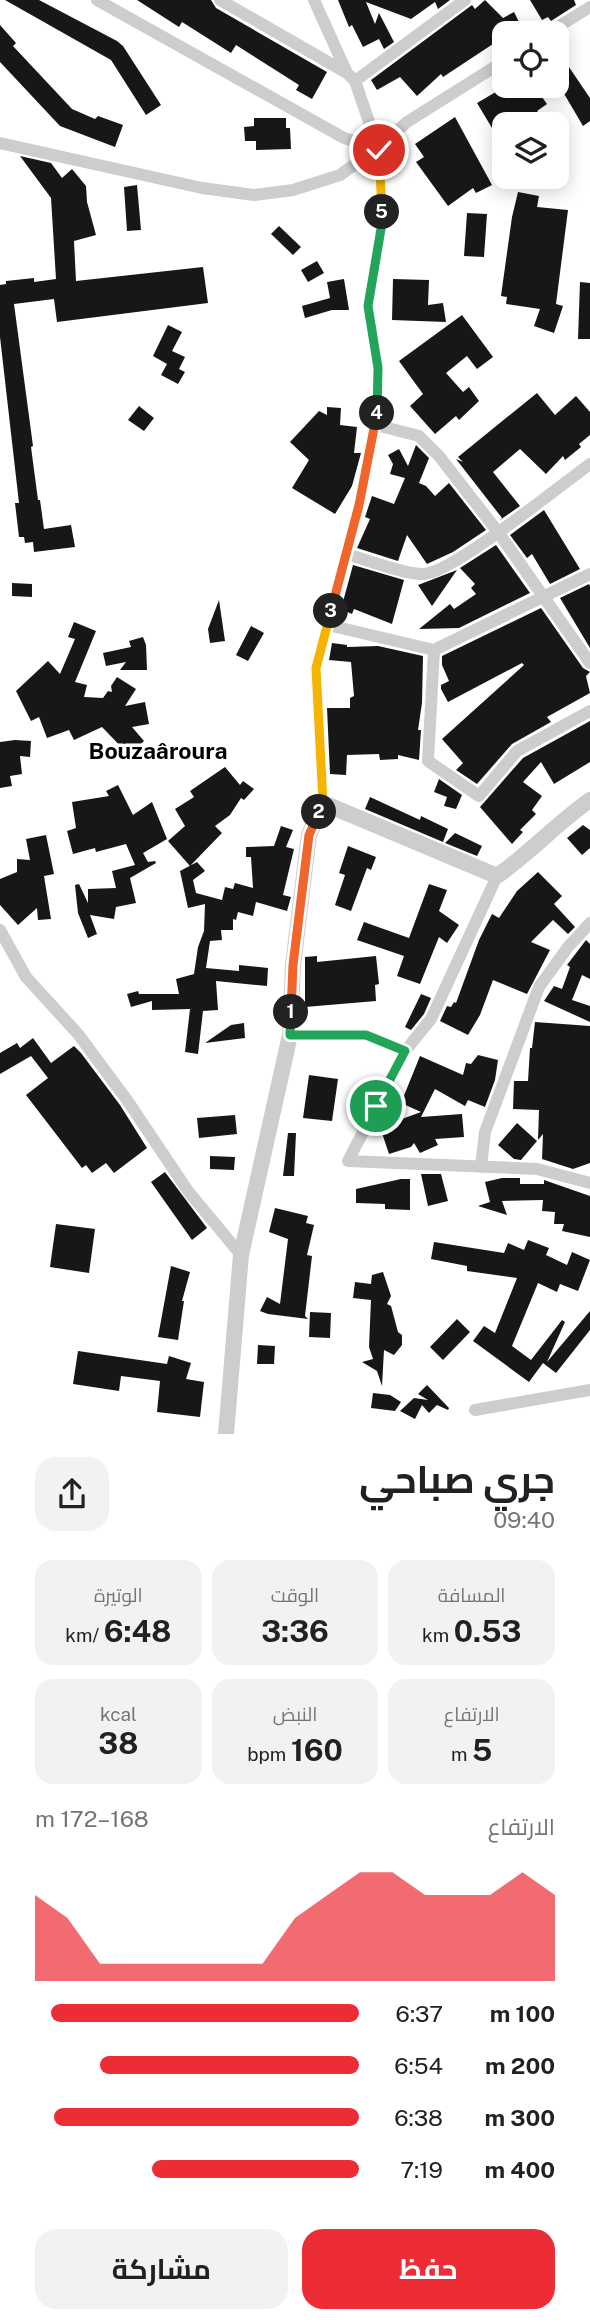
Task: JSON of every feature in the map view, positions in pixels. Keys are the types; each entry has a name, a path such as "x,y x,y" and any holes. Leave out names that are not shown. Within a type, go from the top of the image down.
{"street":[{"path":"97,0 344,138 378,148"},
{"path":"220,0 351,77"},
{"path":"226,1434 241,1255 290,1035 293,965 309,835 323,803 316,668 376,425 378,368 368,306 382,223 378,148 351,77 314,0"},
{"path":"351,77 464,0"},
{"path":"567,21 590,7"},
{"path":"0,143 201,188 254,195 293,190 340,175 378,148 407,122 492,69"},
{"path":"376,425 419,436 439,456 498,532 590,663"},
{"path":"346,554 421,575 436,573 498,532 590,464"},
{"path":"328,625 434,650 590,574"},
{"path":"434,650 428,761 479,796 517,751 590,711"},
{"path":"590,800 556,824 523,858 497,876 431,1020 405,1051 348,1161 537,1169 590,1183"},
{"path":"323,803 497,876"},
{"path":"481,1167 485,1132 539,987 568,947 590,923"},
{"path":"0,930 26,976 78,1034 127,1100 188,1191 241,1255"},
{"path":"290,1035 366,1035 405,1051"},
{"path":"475,1410 590,1390"}],"building":[{"path":"5,0 39,0 117,41 123,46 161,105 146,115 111,60"},
{"path":"137,0 211,0 216,8 327,72 312,99 296,90 299,85 236,45 231,53 182,22 179,27"},
{"path":"338,0 450,0 438,9 435,2 411,19 366,2 375,24 379,13 394,42 384,49 379,39 363,47 352,25 349,27"},
{"path":"485,0 503,18 514,12 518,21 492,21 492,45 443,77 441,74 417,96 400,77 377,90 371,80 472,5 475,9"},
{"path":"530,0 574,0 576,5 551,21 548,17 542,20"},
{"path":"0,25 16,43 13,46 72,109 95,119 98,116 123,125 115,147 60,126 0,62"},
{"path":"569,67 590,98 590,121 583,126 567,98 569,98"},
{"path":"492,94 492,98 543,98 547,104 538,112 492,112 492,128 477,103"},
{"path":"455,117 492,185 476,193 473,188 448,206 416,162 424,157 415,144"},
{"path":"254,118 286,118 286,128 290,128 291,149 256,150 256,141 245,141 244,127 254,126"},
{"path":"20,156 51,163 62,178 72,169 86,186 87,202 96,235 74,241 76,281 203,267 208,303 57,322 54,299 14,304 38,500 44,529 71,525 75,547 34,552 33,542 25,543 24,537 19,537 15,503 19,503 0,337 0,285 6,284 6,281 34,278 34,282 56,279 51,198"},
{"path":"137,185 141,230 127,231 124,187"},
{"path":"518,192 539,196 537,207 568,210 556,304 563,306 554,333 534,326 540,309 506,304 507,297 501,296"},
{"path":"467,213 487,214 484,257 464,256"},
{"path":"279,226 301,247 293,255 271,234"},
{"path":"317,261 324,273 308,282 301,270"},
{"path":"344,279 349,310 332,310 305,318 302,306 330,298 327,282"},
{"path":"393,279 429,280 428,305 443,303 446,322 392,320"},
{"path":"580,282 590,283 590,339 578,339"},
{"path":"462,315 493,357 477,369 467,356 446,373 463,392 469,387 479,401 459,420 456,416 435,434 410,406 423,394 399,361"},
{"path":"168,325 182,332 172,351 185,357 179,369 185,372 178,384 161,375 167,364 153,356"},
{"path":"537,393 555,415 576,396 590,412 590,435 579,444 581,447 565,460 563,456 546,474 520,449 493,472 520,506 500,520 502,518 456,459 463,462 458,457"},
{"path":"139,406 154,418 144,431 128,420"},
{"path":"327,407 341,408 340,425 357,427 354,453 361,453 352,486 335,514 292,488 309,460 290,442 319,411 327,415"},
{"path":"416,445 429,458 419,483 435,496 449,483 486,530 453,552 427,564 407,535 398,561 357,548 370,519 365,517 372,496 394,504 405,478 390,474 393,464 388,455 399,449 408,466"},
{"path":"544,510 580,569 550,584 532,554 527,558 510,535"},
{"path":"496,545 530,593 459,628 419,629 450,604 454,609 476,594 471,588 475,584 460,568"},
{"path":"353,565 404,580 392,624 354,609 352,614 341,609"},
{"path":"457,570 432,606 418,585"},
{"path":"12,583 32,584 32,597 12,596"},
{"path":"589,584 590,586 590,648 560,598"},
{"path":"219,600 225,641 210,643 208,629"},
{"path":"541,608 583,668 590,672 586,676 590,693 547,717 551,722 512,744 477,784 456,770 463,763 442,739 524,665 522,663 448,702 441,689 441,685 449,681 442,665 442,656"},
{"path":"74,622 96,631 75,682 87,685 84,697 103,698 108,691 112,692 111,686 117,677 136,689 125,706 145,702 149,724 132,727 144,741 129,755 102,727 74,740 69,730 47,738 39,717 31,721 16,691 48,661 60,674 75,639 68,637"},
{"path":"251,626 264,633 248,661 236,655"},
{"path":"143,637 147,670 120,670 126,662 106,666 103,653 131,647 129,641"},
{"path":"332,643 347,647 378,646 423,656 422,703 418,730 421,730 419,760 398,755 398,759 380,760 379,754 347,755 346,775 330,774 327,708 350,708 350,698 354,696 351,662 329,660"},
{"path":"590,721 590,762 554,784 541,762 523,782 542,796 532,810 536,814 520,830 523,832 512,844 480,807 523,758"},
{"path":"31,741 30,757 20,756 22,774 10,776 12,786 0,788 0,742"},
{"path":"225,767 240,785 243,781 254,789 244,800 241,798 230,815 215,826 222,833 190,866 168,841 185,826 175,809 194,797 190,791"},
{"path":"439,779 462,795 456,809 444,806 447,797 434,792"},
{"path":"118,785 133,815 152,802 167,839 143,853 148,862 156,863 130,878 136,903 116,907 114,919 90,915 97,934 88,938 78,913 75,885 79,884 88,903 88,889 116,888 112,871 135,865 126,844 96,852 95,848 73,854 67,831 76,828 72,802 109,796 106,791"},
{"path":"370,797 420,820 421,816 448,829 443,842 365,809"},
{"path":"583,825 590,830 590,848 582,855 567,838"},
{"path":"281,826 293,830 286,847 294,849 283,895 291,897 287,911 256,902 253,916 238,912 236,920 233,919 233,930 221,930 222,940 210,941 206,968 239,971 239,965 268,968 267,986 216,981 218,1010 203,1011 198,1054 185,1052 190,1009 152,1010 152,1001 131,1007 127,994 138,991 139,994 179,994 176,979 194,974 198,947 204,931 205,904 188,908 180,871 197,862 205,871 193,880 196,893 222,900 225,887 233,889 235,883 253,888 251,857 246,857 246,847 274,846"},
{"path":"455,833 482,846 477,856 445,843"},
{"path":"46,835 54,874 44,876 51,919 38,920 37,908 18,925 0,905 0,879 17,872 17,859 30,860 26,839"},
{"path":"348,846 376,857 371,870 367,868 351,911 335,905 345,875 339,873"},
{"path":"538,872 562,896 554,904 575,927 568,934 553,920 531,942 550,950 527,994 493,980 480,1015 468,1035 440,1021 447,1006 451,1007 456,1003 479,940 492,914 499,918 517,891"},
{"path":"429,884 447,890 439,911 459,925 447,943 439,937 420,984 397,976 404,956 357,940 364,922 409,938"},
{"path":"586,940 590,944 590,979 582,975 572,1000 590,1006 590,1022 544,1001 554,986 562,989 570,967 567,965"},
{"path":"317,956 317,962 376,956 379,984 375,985 376,1001 305,1007 305,957"},
{"path":"421,994 431,998 424,1014 411,1030 405,1027"},
{"path":"535,1022 590,1026 590,1163 573,1169 542,1159 543,1134 538,1140 539,1110 513,1109 514,1081 528,1081"},
{"path":"244,1023 245,1038 205,1043 231,1025"},
{"path":"33,1038 51,1063 74,1046 120,1105 147,1148 114,1173 106,1163 92,1173 86,1165 82,1168 26,1095 48,1078 31,1056 0,1074 0,1053 17,1043 20,1048"},
{"path":"478,1055 498,1060 495,1080 485,1107 468,1100 465,1106 435,1089 421,1117 462,1114 464,1137 435,1139 438,1145 420,1153 414,1143 411,1147 389,1154 380,1127 421,1112 401,1103 420,1056 463,1075 466,1063 471,1064"},
{"path":"309,1075 338,1079 332,1121 303,1118"},
{"path":"235,1115 237,1134 199,1138 197,1118"},
{"path":"517,1123 537,1141 521,1160 514,1159 498,1145"},
{"path":"288,1133 296,1133 294,1176 283,1176"},
{"path":"210,1156 235,1157 234,1170 210,1169"},
{"path":"165,1172 207,1228 192,1240 151,1182"},
{"path":"421,1174 441,1174 448,1201 428,1206"},
{"path":"520,1178 520,1184 544,1184 544,1180 590,1196 590,1237 562,1231 564,1224 554,1224 555,1212 542,1211 543,1200 502,1201 507,1215 478,1206 490,1202 485,1182"},
{"path":"410,1179 410,1210 385,1209 385,1204 356,1203 356,1189"},
{"path":"275,1208 308,1216 306,1223 314,1225 307,1255 312,1256 305,1316 308,1319 260,1311 267,1297 280,1304 288,1239 269,1232"},
{"path":"56,1224 95,1229 89,1273 50,1267"},
{"path":"528,1240 549,1248 546,1255 567,1265 572,1252 590,1260 578,1291 560,1284 557,1292 538,1283 512,1346 531,1360 562,1320 565,1322 547,1362 590,1311 590,1330 556,1373 543,1363 529,1382 473,1341 484,1326 495,1333 517,1278 467,1271 467,1266 431,1259 434,1242 504,1253 508,1243 524,1250"},
{"path":"171,1266 190,1272 182,1301 178,1340 158,1337"},
{"path":"383,1272 391,1296 387,1304 391,1306 398,1332 402,1335 402,1345 394,1355 384,1350 382,1386 377,1371 362,1362 373,1359 369,1347 371,1300 353,1298 355,1282 371,1284 372,1275"},
{"path":"310,1312 331,1313 330,1338 309,1337"},
{"path":"457,1319 470,1332 443,1360 430,1347"},
{"path":"258,1345 275,1346 274,1364 257,1364"},
{"path":"78,1351 167,1364 169,1356 191,1363 186,1379 204,1382 200,1417 157,1412 160,1381 121,1376 119,1391 73,1384"},
{"path":"427,1385 448,1410 437,1405 429,1413 422,1405 415,1419 400,1411 414,1398 428,1400 418,1394"},
{"path":"373,1393 390,1395 401,1402 395,1411 371,1408"}],"district":[{"name":"Bouzaâroura","path":"158,750"}],"route":[{"path":"376,1106 405,1051 366,1035 290,1035 293,965 309,835 323,803 316,668 359,505 376,425 378,368 368,306 382,223 379,150"}]}
